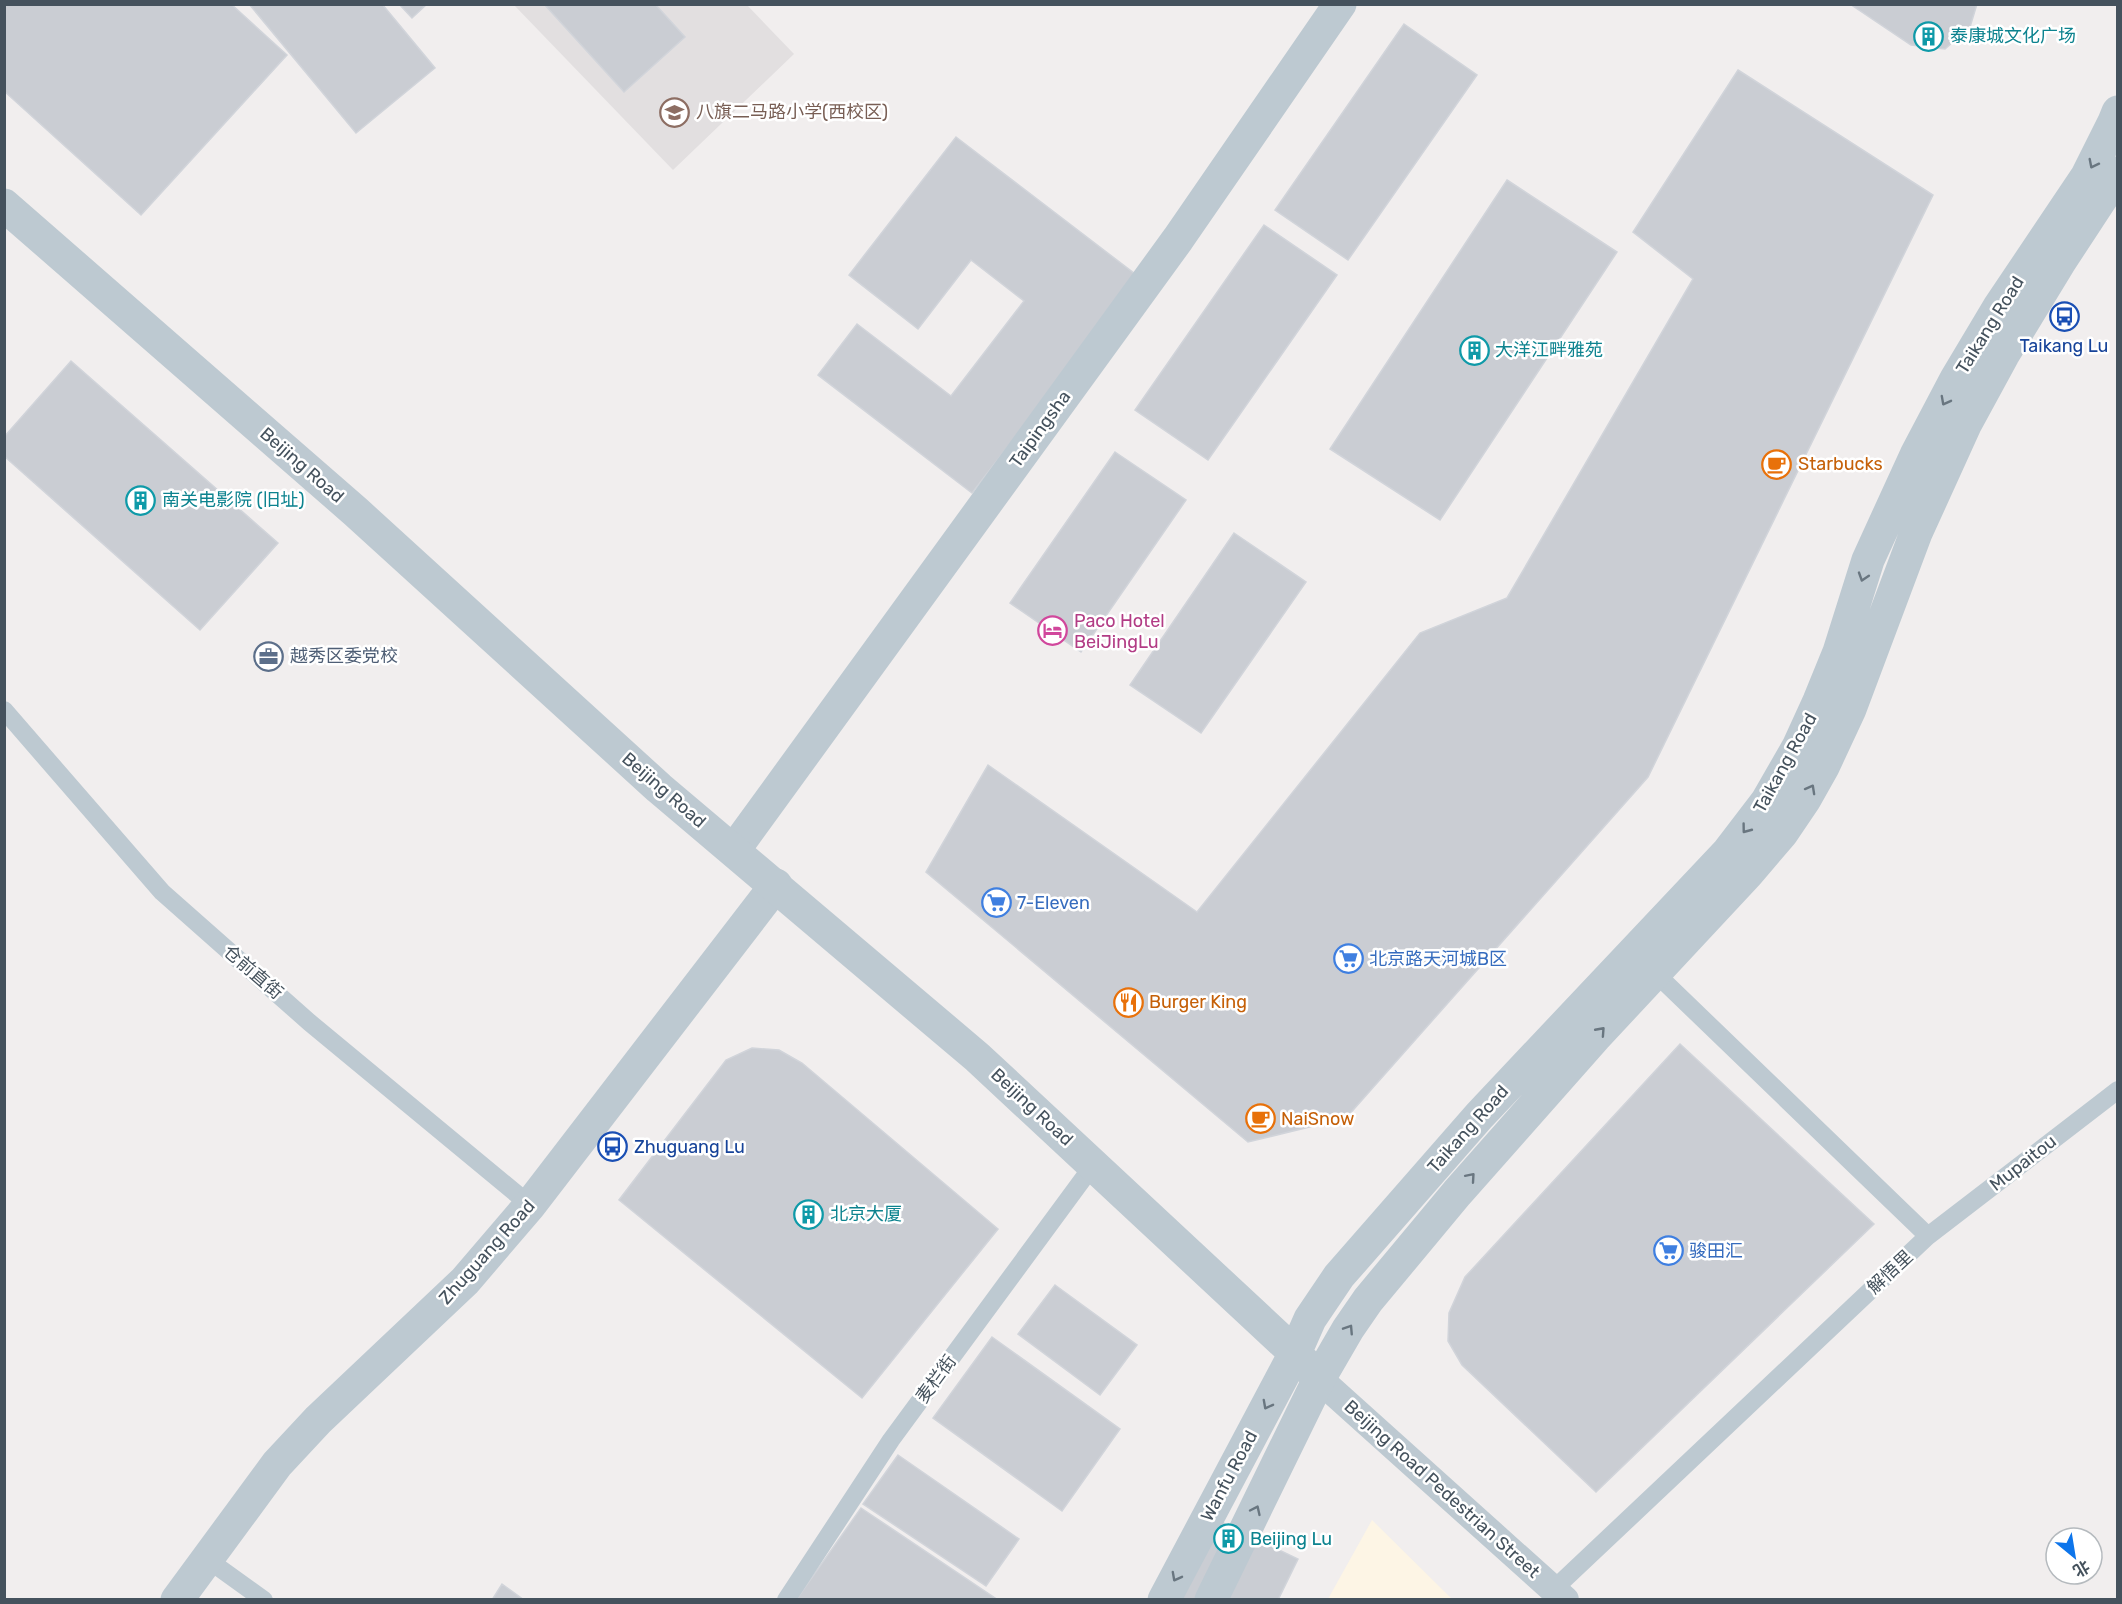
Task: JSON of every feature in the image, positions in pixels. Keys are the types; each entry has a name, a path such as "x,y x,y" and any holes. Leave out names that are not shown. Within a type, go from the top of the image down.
{"street":[{"name":"Taipingsha","path":"734,850 1178,238 1340,4"},
{"name":"Taikang Road","path":"1319,1379 1348,1329 1392,1270 1480,1167 1643,963 1767,801 1798,747 1819,701 1839,652 1868,560 1916,454 1956,379 1999,308 2087,176 2118,111"},
{"name":"Taikang Road","path":"1295,1353 1310,1319 1339,1275 1479,1116 1643,963 1747,874 1782,833 1823,767 1850,709 1916,533 1966,423 2003,355 2118,173"},
{"name":"Beijing Road","path":"4,205 356,512 659,788 977,1057 1295,1353 1319,1379"},
{"name":"Zhuguang Road","path":"177,1599 277,1464 318,1420 465,1281 530,1205 776,885"},
{"name":"Wanfu Road","path":"1164,1599 1295,1353"},
{"name":"Wanfu Road","path":"1211,1599 1319,1379"},
{"name":"Beijing Road Pedestrian Street","path":"1319,1379 1559,1594"}],"lane":[{"name":"仓前直街","path":"4,710 162,892 309,1022 530,1205"},
{"name":"解悟里","path":"1559,1594 1929,1236 1643,963"},
{"name":"Mupaitou","path":"1929,1236 2118,1090"},
{"name":"麦栏街","path":"786,1599 891,1440 1094,1164"},
{"path":"207,1559 264,1599"}],"shaded area":[{"name":"八旗二马路小学(西校区)","path":"514,5 747,5 794,54 673,170"},
{"path":"1372,1520 1452,1599 1328,1599"}],"building":[{"path":"4,4 231,4 287,55 141,215 4,91"},
{"path":"249,4 382,4 435,68 356,133"},
{"path":"399,4 427,4 412,18"},
{"path":"544,4 655,4 685,37 624,92"},
{"name":"泰康城文化广场","path":"1850,4 1977,4 1970,27 1945,49 1911,45"},
{"path":"1404,24 1477,75 1348,260 1275,210"},
{"path":"1738,70 1933,195 1648,777 1346,1118 1248,1142 926,872 988,765 1197,912 1420,633 1507,598 1693,279 1633,232"},
{"path":"956,137 1139,277 972,493 818,375 857,324 951,396 1024,301 971,260 918,329 849,275"},
{"name":"大洋江畔雅苑","path":"1507,180 1617,252 1440,520 1330,449"},
{"path":"1264,225 1337,275 1208,460 1135,410"},
{"name":"南关电影院 (旧址)","path":"71,361 278,543 200,630 4,456 4,437"},
{"path":"1115,452 1186,500 1081,652 1010,603"},
{"path":"1234,533 1306,582 1201,733 1130,685"},
{"name":"骏田汇","path":"1680,1044 1874,1224 1596,1492 1462,1365 1448,1341 1449,1313 1465,1277"},
{"name":"北京大厦","path":"752,1048 779,1050 802,1063 998,1229 862,1398 619,1200 726,1060"},
{"path":"1055,1285 1137,1345 1100,1395 1018,1334"},
{"path":"992,1337 1120,1429 1062,1511 933,1418"},
{"path":"898,1455 1019,1539 986,1586 863,1504"},
{"path":"861,1508 998,1600 796,1600"},
{"name":"Beijing Lu","path":"1213,1518 1298,1559 1278,1600 1173,1600"},
{"path":"502,1584 524,1600 492,1600"}],"place":[{"name":"泰康城文化广场","path":"1929,36"},
{"name":"八旗二马路小学(西校区)","path":"675,112"},
{"name":"Taikang Lu","path":"2064,317"},
{"name":"大洋江畔雅苑","path":"1474,350"},
{"name":"Starbucks","path":"1777,464"},
{"name":"南关电影院 (旧址)","path":"141,500"},
{"name":"Paco Hotel BeiJingLu","path":"1053,631"},
{"name":"越秀区委党校","path":"269,656"},
{"name":"7-Eleven","path":"996,903"},
{"name":"北京路天河城B区","path":"1348,959"},
{"name":"Burger King","path":"1128,1002"},
{"name":"NaiSnow","path":"1260,1119"},
{"name":"Zhuguang Lu","path":"613,1147"},
{"name":"北京大厦","path":"809,1214"},
{"name":"骏田汇","path":"1668,1251"},
{"name":"Beijing Lu","path":"1229,1539"}]}
